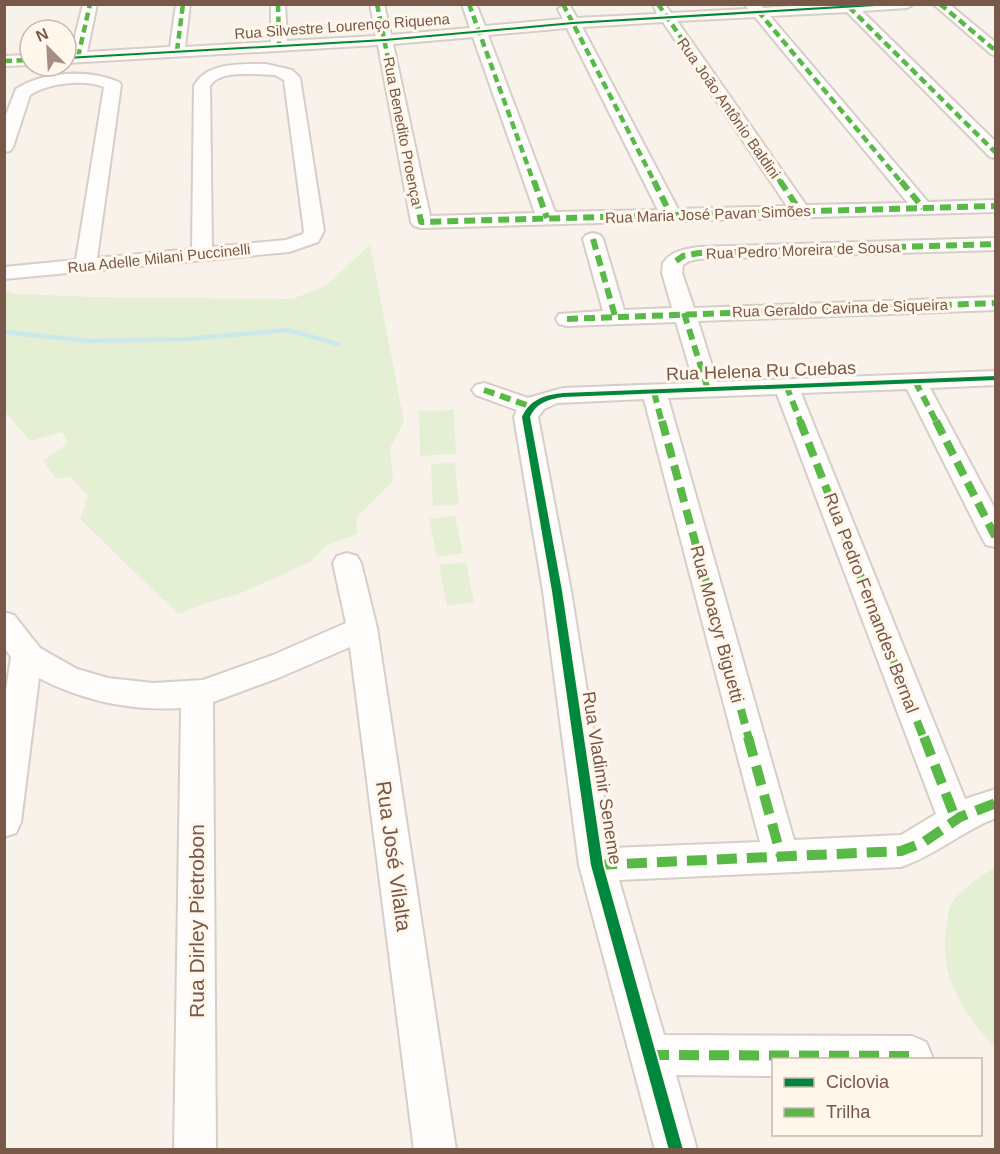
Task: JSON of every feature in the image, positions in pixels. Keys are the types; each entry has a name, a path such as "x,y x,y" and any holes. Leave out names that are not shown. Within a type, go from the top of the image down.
{"street":[{"path":"78,39 90,4"},
{"path":"177,51 183,4"},
{"path":"278,4 279,45"},
{"name":"Rua Benedito Proença","path":"376,4 421,222"},
{"path":"469,4 547,218"},
{"path":"562,4 671,215"},
{"name":"Rua Silvestre Lourenço Riquena","path":"78,57 385,40 573,23 662,11 907,4"},
{"path":"940,4 996,51"},
{"path":"848,6 996,153"},
{"path":"756,9 923,208"},
{"name":"Rua João Antônio Baldini","path":"662,11 801,212"},
{"name":"Rua Adelle Milani Puccinelli","path":"4,273 289,246 311,238 314,231 292,78 285,71 246,70 213,74 204,80 202,86 202,254"},
{"path":"4,147 24,91 39,84 69,81 103,80 114,87 86,265"},
{"name":"Rua Maria José Pavan Simões","path":"421,222 996,206"},
{"path":"593,239 615,316"},
{"name":"Rua Pedro Moreira de Sousa","path":"708,390 671,270 676,261 688,255 996,244"},
{"name":"Rua Geraldo Cavina de Siqueira","path":"567,319 996,303"},
{"name":"Rua Helena Ru Cuebas","path":"532,407 543,399 556,396 996,378"},
{"path":"915,381 996,538"},
{"name":"Rua Pedro Fernandes Bernal","path":"786,386 956,820"},
{"path":"484,390 532,407"},
{"name":"Rua Moacyr Biguetti","path":"654,392 781,856"},
{"name":"Rua Vladimir Seneme","path":"532,407 526,417 557,591 597,865 676,1149"},
{"name":"Rua José Vilalta","path":"347,563 362,628 435,1149"},
{"path":"4,623 27,654 72,681 110,690 142,694 197,693 288,662 362,628"},
{"path":"4,822 27,654"},
{"name":"Rua Dirley Pietrobon","path":"195,1149 197,693"},
{"path":"597,865 901,851 926,843 956,820 996,803"},
{"path":"650,1055 912,1056"}],"green space":[{"path":"370,245 404,422 390,448 393,481 356,518 357,534 327,545 310,562 239,594 178,614 80,519 88,496 70,477 56,479 43,461 68,443 62,432 30,441 5,412 5,291 17,294 93,297 292,299 324,287"},
{"path":"454,410 456,454 420,456 419,411"},
{"path":"455,463 459,504 433,506 431,464"},
{"path":"455,516 463,553 437,557 429,519"},
{"path":"466,562 474,602 447,606 439,565"},
{"path":"995,868 995,1048 963,1007 955,992 949,976 945,943 948,913 952,902 972,883"}],"waterway":[{"path":"4,332 90,341 187,339 287,330 338,344"}],"marked path":[{"path":"78,57 90,4"},
{"path":"177,51 183,4"},
{"path":"278,4 279,45"},
{"path":"377,4 421,222 996,206"},
{"path":"469,4 547,218"},
{"path":"563,4 671,215"},
{"path":"658,4 801,212"},
{"path":"940,4 996,51"},
{"path":"849,7 996,153"},
{"path":"758,11 923,208"},
{"path":"4,61 18,60"},
{"path":"593,239 615,316"},
{"path":"676,261 683,256 699,253 996,244"},
{"path":"567,319 996,303"},
{"path":"684,313 708,390"},
{"path":"915,381 996,538"},
{"path":"786,385 956,820"},
{"path":"484,390 532,407"},
{"path":"654,392 781,856"},
{"path":"597,865 901,851 924,842 960,817 996,803"},
{"path":"649,1055 912,1056"}],"cycle path":[{"path":"78,57 385,40 573,23 907,4"},
{"path":"676,1150 597,865 557,591 526,417 528,412 536,404 546,399 563,395 996,378"}]}
